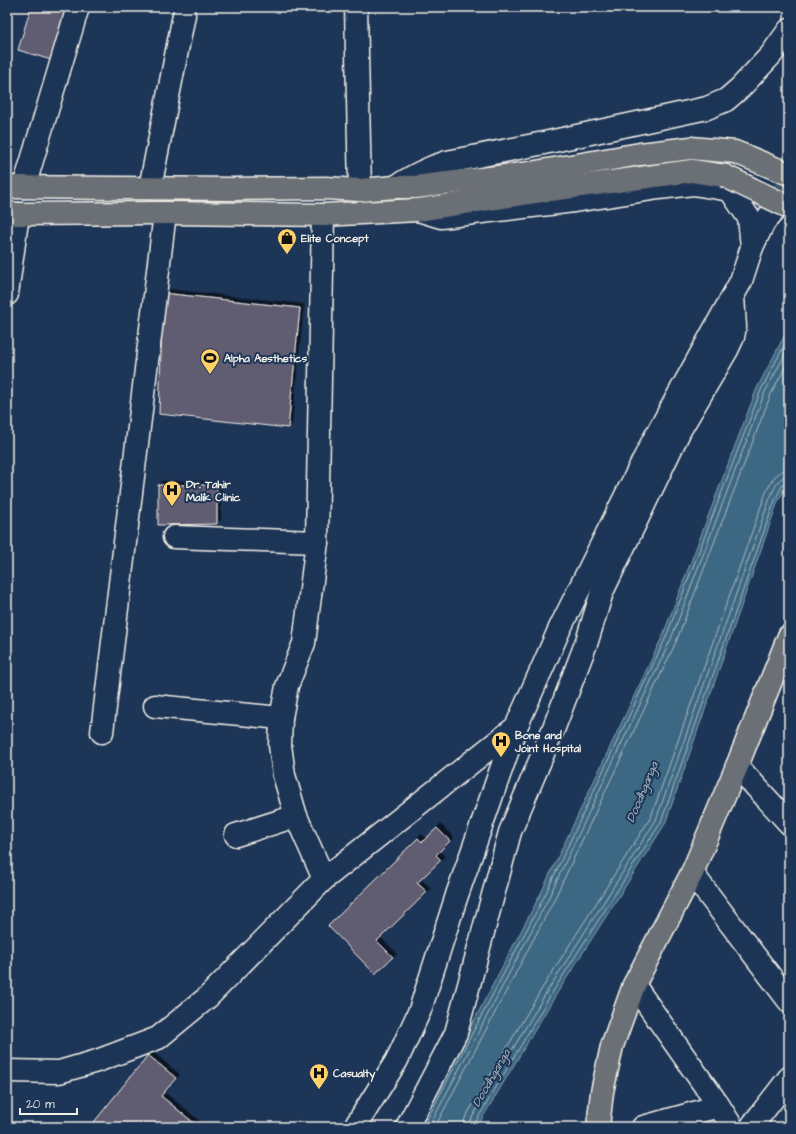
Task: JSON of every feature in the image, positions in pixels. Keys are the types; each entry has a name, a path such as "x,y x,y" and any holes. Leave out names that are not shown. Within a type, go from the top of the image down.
{"main road":[{"path":"16,187 233,189 324,188 360,190 415,187 530,173 640,154 692,148 735,152 788,170"},
{"path":"13,214 165,213 323,216 418,210 692,171 726,176 785,205"},
{"path":"598,1127 602,1092 612,1046 634,985 692,873 787,646"}],"street":[{"path":"16,187 78,7"},
{"path":"356,7 360,190"},
{"path":"150,188 184,15"},
{"path":"395,187 415,174 432,166 447,162 544,144 707,108 726,100 740,88 771,55 789,30"},
{"path":"418,210 441,217 567,202 693,184 730,190 749,218 752,247"},
{"path":"355,1127 397,1060 420,1010 457,895 516,728 560,628 652,444 741,281 752,247 764,222 785,205"},
{"path":"102,732 165,213"},
{"path":"7,294 13,214"},
{"path":"323,216 317,542 304,643 287,686 281,718 280,745 284,775 296,816 324,879"},
{"path":"407,1127 456,1033 510,832 556,723 587,641 602,592 680,430 727,350 733,337 735,327 733,296"},
{"path":"174,536 317,542"},
{"path":"155,706 281,718"},
{"path":"7,1071 59,1072 97,1061 158,1038 208,997 324,879 516,728"},
{"path":"737,766 789,823"},
{"path":"236,835 296,816"},
{"path":"692,873 789,1001"},
{"path":"634,985 719,1106 732,1127"},
{"path":"751,1127 789,1078"},
{"path":"644,1127 719,1106"}],"water":[{"name":"Doodhganga","path":"789,327 789,481 778,501 665,824 554,998 477,1127 418,1127 540,895 663,635 757,388"}],"building":[{"path":"31,7 73,7 58,62 18,50"},
{"path":"163,293 300,308 288,428 159,414"},
{"path":"158,485 217,485 217,524 158,525"},
{"path":"437,828 450,841 436,855 441,860 417,883 427,892 377,941 393,957 375,974 328,926 418,838 422,842"},
{"path":"148,1055 176,1078 161,1096 199,1127 90,1127"}],"tunnel":[{"path":"749,218 789,187"}],"place":[{"name":"Elite Concept","path":"287,255"},
{"name":"Alpha Aesthetics","path":"210,375"},
{"name":"Dr. Tahir Malik Clinic","path":"172,507"},
{"name":"Bone and Joint Hospital","path":"501,758"},
{"name":"Casualty","path":"319,1090"}]}
